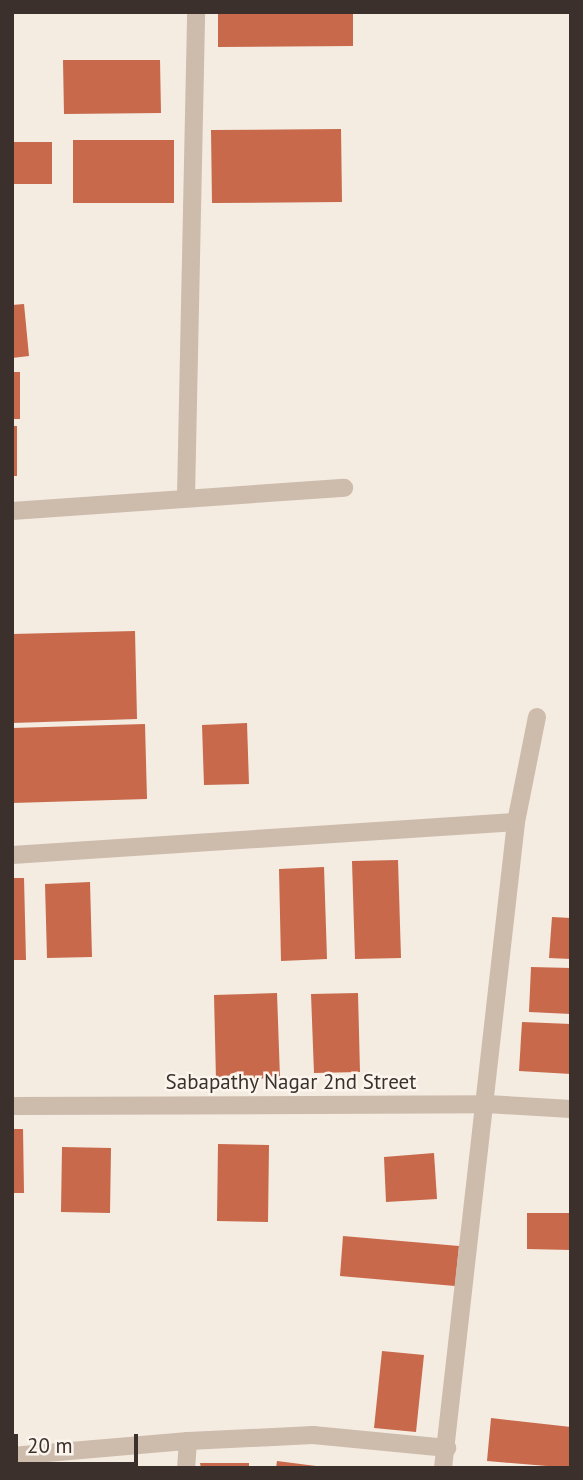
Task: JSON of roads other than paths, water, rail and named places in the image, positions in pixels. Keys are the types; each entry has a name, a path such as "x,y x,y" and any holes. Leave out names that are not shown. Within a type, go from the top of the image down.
{"street":[{"path":"186,497 197,12"},
{"path":"12,511 344,488"},
{"path":"443,1468 487,1104 516,822 537,717"},
{"path":"12,855 516,822"},
{"name":"Sabapathy Nagar 2nd Street","path":"12,1106 487,1104 571,1109"},
{"path":"12,1456 188,1441 313,1435 447,1448"},
{"path":"186,1468 188,1441"}]}
